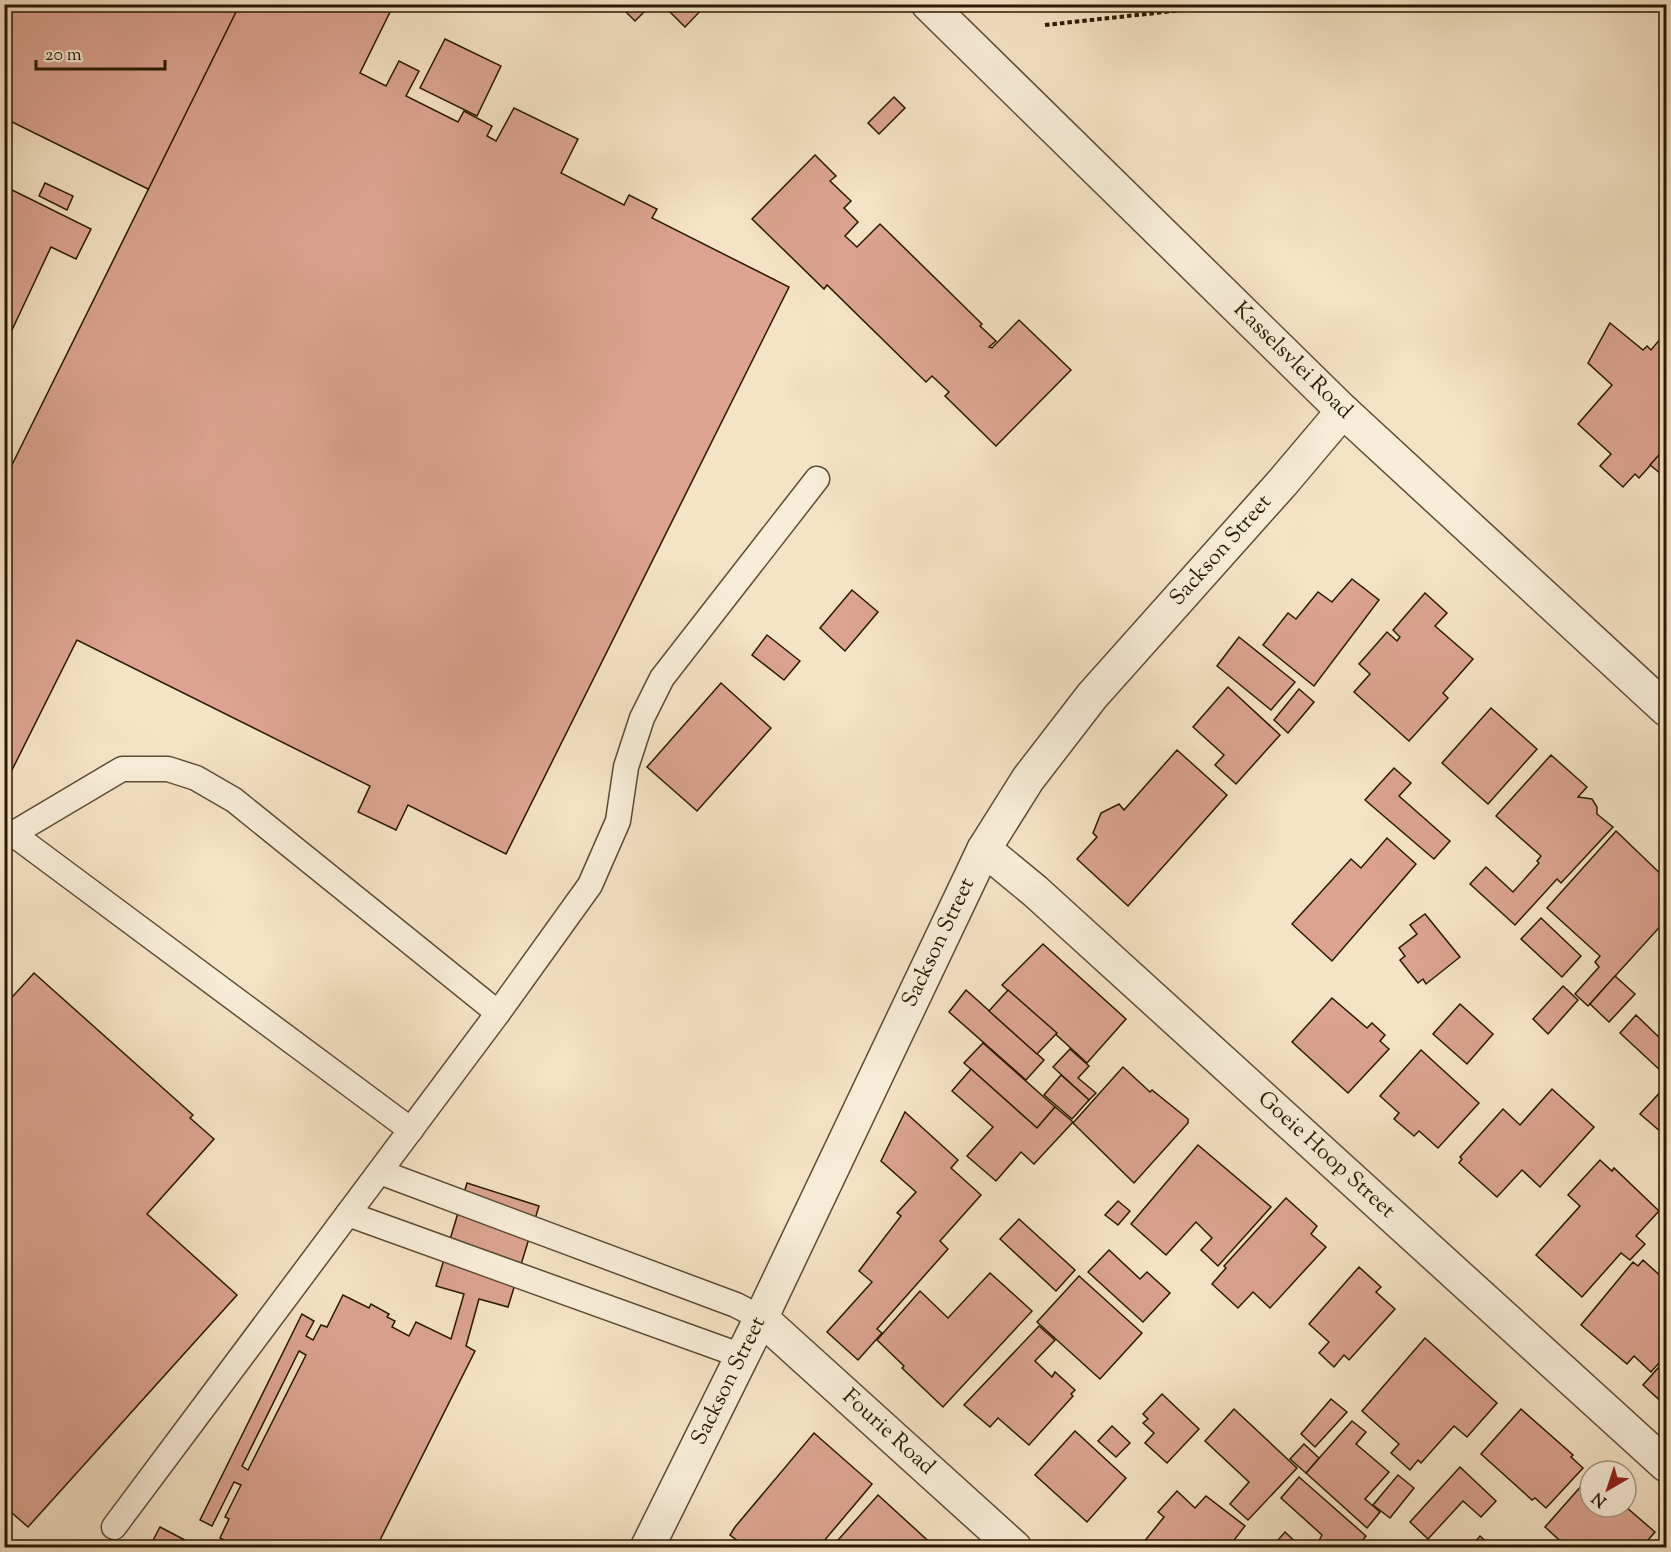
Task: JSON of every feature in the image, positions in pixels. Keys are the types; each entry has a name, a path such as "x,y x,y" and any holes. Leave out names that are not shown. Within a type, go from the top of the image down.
{"street":[{"name":"Kasselsvlei Road","path":"928,4 1343,411 1666,709"},
{"name":"Sackson Street","path":"647,1548 761,1318 984,849 1048,751 1092,696 1343,411"},
{"name":"Goeie Hoop Street","path":"984,849 1035,891 1666,1465"},
{"name":"Fourie Road","path":"761,1318 1015,1548"}],"lane":[{"path":"114,1527 498,1013 590,885 618,821 626,767 642,718 662,678 817,479"},
{"path":"411,1130 9,836 122,769 168,769 196,778 234,800 498,1013"},
{"path":"380,1172 736,1305 761,1318"},
{"path":"348,1214 742,1356"}],"path":[{"path":"1046,25 1238,4"}],"building":[{"path":"4,4 240,4 150,190 4,118"},
{"path":"240,4 394,4 360,73 386,86 399,61 419,71 406,96 458,122 464,111 492,126 487,136 496,141 514,108 578,139 561,173 624,205 629,195 657,209 652,218 789,287 506,854 408,805 396,830 358,812 370,786 77,640 4,786 4,481"},
{"path":"618,4 652,4 635,21"},
{"path":"662,4 707,4 685,27"},
{"path":"445,39 501,66 477,116 420,88"},
{"path":"894,97 905,108 879,134 868,123"},
{"path":"815,155 836,176 830,181 851,201 844,208 858,222 845,236 857,247 880,224 982,324 980,326 996,341 989,347 992,348 1019,320 1071,370 996,446 945,396 949,392 932,376 926,382 827,285 824,289 752,219"},
{"path":"45,183 73,196 67,210 39,196"},
{"path":"4,186 91,229 76,259 51,247 4,347"},
{"path":"1610,323 1643,350 1647,346 1651,350 1666,332 1666,439 1660,445 1665,449 1639,478 1635,474 1623,487 1600,466 1611,454 1578,424 1612,385 1588,363"},
{"path":"1666,447 1666,478 1650,465"},
{"path":"1352,579 1379,600 1314,686 1263,645 1288,613 1296,619 1318,592 1332,602"},
{"path":"852,590 878,612 845,651 820,628"},
{"path":"1425,593 1447,613 1435,626 1473,659 1443,693 1448,698 1409,741 1354,692 1370,674 1359,664 1387,632 1397,641 1400,637 1393,630"},
{"path":"767,635 800,661 784,680 752,655"},
{"path":"1239,637 1295,682 1271,710 1217,666"},
{"path":"721,683 771,728 697,811 647,767"},
{"path":"1228,687 1280,735 1236,784 1215,765 1224,755 1193,727"},
{"path":"1299,689 1314,702 1288,733 1274,720"},
{"path":"1491,708 1537,749 1488,804 1442,763"},
{"path":"1177,750 1227,795 1128,906 1077,859 1097,837 1093,833 1101,813 1119,804 1124,810"},
{"path":"1551,755 1587,787 1578,797 1592,799 1597,807 1597,814 1613,827 1561,883 1557,879 1515,925 1470,884 1486,867 1513,892 1539,863 1537,861 1541,856 1496,816"},
{"path":"1394,768 1411,783 1399,796 1450,841 1434,859 1365,800"},
{"path":"1616,831 1666,879 1666,920 1588,1006 1575,994 1599,967 1595,962 1600,956 1547,908"},
{"path":"1387,838 1416,864 1332,961 1292,924 1351,859 1361,868"},
{"path":"1425,914 1460,957 1426,984 1423,979 1418,983 1400,960 1405,956 1399,948 1417,934 1410,925"},
{"path":"1541,918 1581,956 1562,977 1521,939"},
{"path":"1043,944 1126,1019 1087,1063 1002,985"},
{"path":"34,973 193,1115 190,1118 214,1139 147,1214 237,1295 28,1527 4,1506 4,1006"},
{"path":"1615,976 1635,994 1609,1022 1590,1004"},
{"path":"1563,986 1578,1000 1548,1034 1533,1019"},
{"path":"966,990 1044,1060 1026,1080 949,1012"},
{"path":"1008,990 1057,1033 1037,1054 989,1011"},
{"path":"1332,998 1367,1028 1372,1023 1385,1035 1380,1041 1389,1049 1348,1093 1292,1042"},
{"path":"1460,1004 1493,1034 1467,1064 1433,1034"},
{"path":"1636,1015 1666,1044 1666,1067 1662,1072 1620,1033"},
{"path":"983,1043 1055,1107 1037,1128 964,1063"},
{"path":"1070,1049 1089,1066 1078,1078 1096,1093 1089,1100 1053,1067"},
{"path":"1421,1050 1479,1103 1438,1148 1419,1131 1414,1136 1394,1119 1399,1113 1380,1096"},
{"path":"1123,1067 1150,1092 1152,1090 1188,1119 1188,1123 1134,1183 1073,1123"},
{"path":"971,1069 1037,1128 1055,1107 1073,1122 1034,1164 1021,1152 996,1181 967,1156 993,1127 952,1091"},
{"path":"1061,1075 1089,1100 1072,1119 1044,1095"},
{"path":"1666,1086 1666,1127 1661,1132 1640,1114"},
{"path":"1552,1089 1594,1127 1540,1187 1522,1170 1497,1197 1459,1163 1462,1159 1460,1157 1503,1109 1520,1125"},
{"path":"905,1112 958,1160 951,1168 981,1195 940,1241 948,1249 877,1329 882,1333 858,1360 827,1332 872,1282 859,1271 901,1216 897,1213 916,1192 881,1161"},
{"path":"1198,1145 1271,1207 1218,1266 1201,1250 1212,1238 1196,1222 1166,1255 1131,1224"},
{"path":"1600,1160 1612,1171 1614,1168 1659,1211 1636,1236 1645,1244 1630,1260 1621,1253 1582,1297 1536,1255 1580,1206 1568,1195"},
{"path":"467,1183 539,1206 508,1307 479,1299 466,1346 475,1351 376,1548 239,1548 220,1538 229,1519 225,1517 241,1485 234,1482 212,1526 200,1520 302,1314 314,1321 306,1336 313,1340 321,1325 327,1327 343,1295 369,1308 371,1304 389,1314 387,1317 395,1321 392,1327 409,1336 416,1322 451,1339 464,1294 436,1286","holes":["299,1351 306,1355 248,1470 242,1466"]},
{"path":"1286,1198 1317,1226 1311,1234 1326,1247 1270,1308 1253,1292 1238,1308 1212,1284 1226,1268 1224,1266"},
{"path":"1118,1201 1130,1211 1118,1225 1105,1215"},
{"path":"1019,1219 1075,1270 1056,1291 1000,1239"},
{"path":"1109,1250 1140,1279 1147,1272 1170,1293 1143,1322 1088,1272"},
{"path":"1643,1260 1666,1281 1666,1355 1651,1372 1634,1356 1627,1364 1581,1325 1633,1262 1638,1266"},
{"path":"1359,1267 1381,1287 1376,1292 1395,1309 1349,1360 1344,1355 1334,1367 1319,1353 1329,1342 1309,1324"},
{"path":"990,1273 1032,1311 943,1407 902,1368 904,1366 877,1340 920,1291 948,1318"},
{"path":"1079,1276 1142,1333 1100,1379 1037,1322"},
{"path":"1039,1326 1055,1340 1035,1361 1052,1377 1055,1372 1075,1390 1071,1394 1073,1396 1029,1445 998,1418 990,1427 964,1405"},
{"path":"1425,1338 1497,1403 1467,1437 1454,1426 1421,1463 1418,1460 1410,1470 1391,1453 1399,1444 1362,1411"},
{"path":"1666,1359 1666,1406 1643,1385"},
{"path":"1162,1394 1199,1429 1167,1463 1145,1443 1154,1433 1143,1423 1148,1419 1143,1414"},
{"path":"1331,1399 1347,1412 1315,1447 1301,1434"},
{"path":"1234,1409 1297,1468 1248,1520 1230,1504 1249,1482 1205,1441"},
{"path":"1521,1409 1573,1455 1571,1457 1578,1463 1578,1473 1546,1508 1535,1498 1532,1500 1481,1454"},
{"path":"1352,1421 1366,1432 1356,1444 1389,1472 1365,1499 1380,1512 1367,1528 1306,1473"},
{"path":"1112,1426 1130,1443 1116,1457 1098,1441"},
{"path":"1075,1431 1126,1478 1087,1522 1035,1475"},
{"path":"814,1433 872,1484 818,1548 741,1548 743,1545 730,1535 735,1527"},
{"path":"1304,1444 1319,1458 1306,1473 1290,1459"},
{"path":"1460,1467 1496,1501 1481,1517 1463,1501 1428,1539 1410,1522"},
{"path":"1398,1475 1414,1488 1390,1518 1373,1505"},
{"path":"1299,1477 1366,1536 1356,1548 1315,1548 1322,1535 1281,1498"},
{"path":"1578,1490 1578,1519 1638,1517 1655,1532 1641,1548 1568,1548 1545,1527"},
{"path":"1177,1491 1195,1508 1206,1496 1245,1526 1228,1548 1139,1548 1164,1517 1158,1512"},
{"path":"878,1495 936,1548 831,1548"},
{"path":"160,1527 200,1548 149,1548"},
{"path":"1285,1532 1302,1548 1271,1548"},
{"path":"1480,1536 1493,1548 1470,1548"}]}
